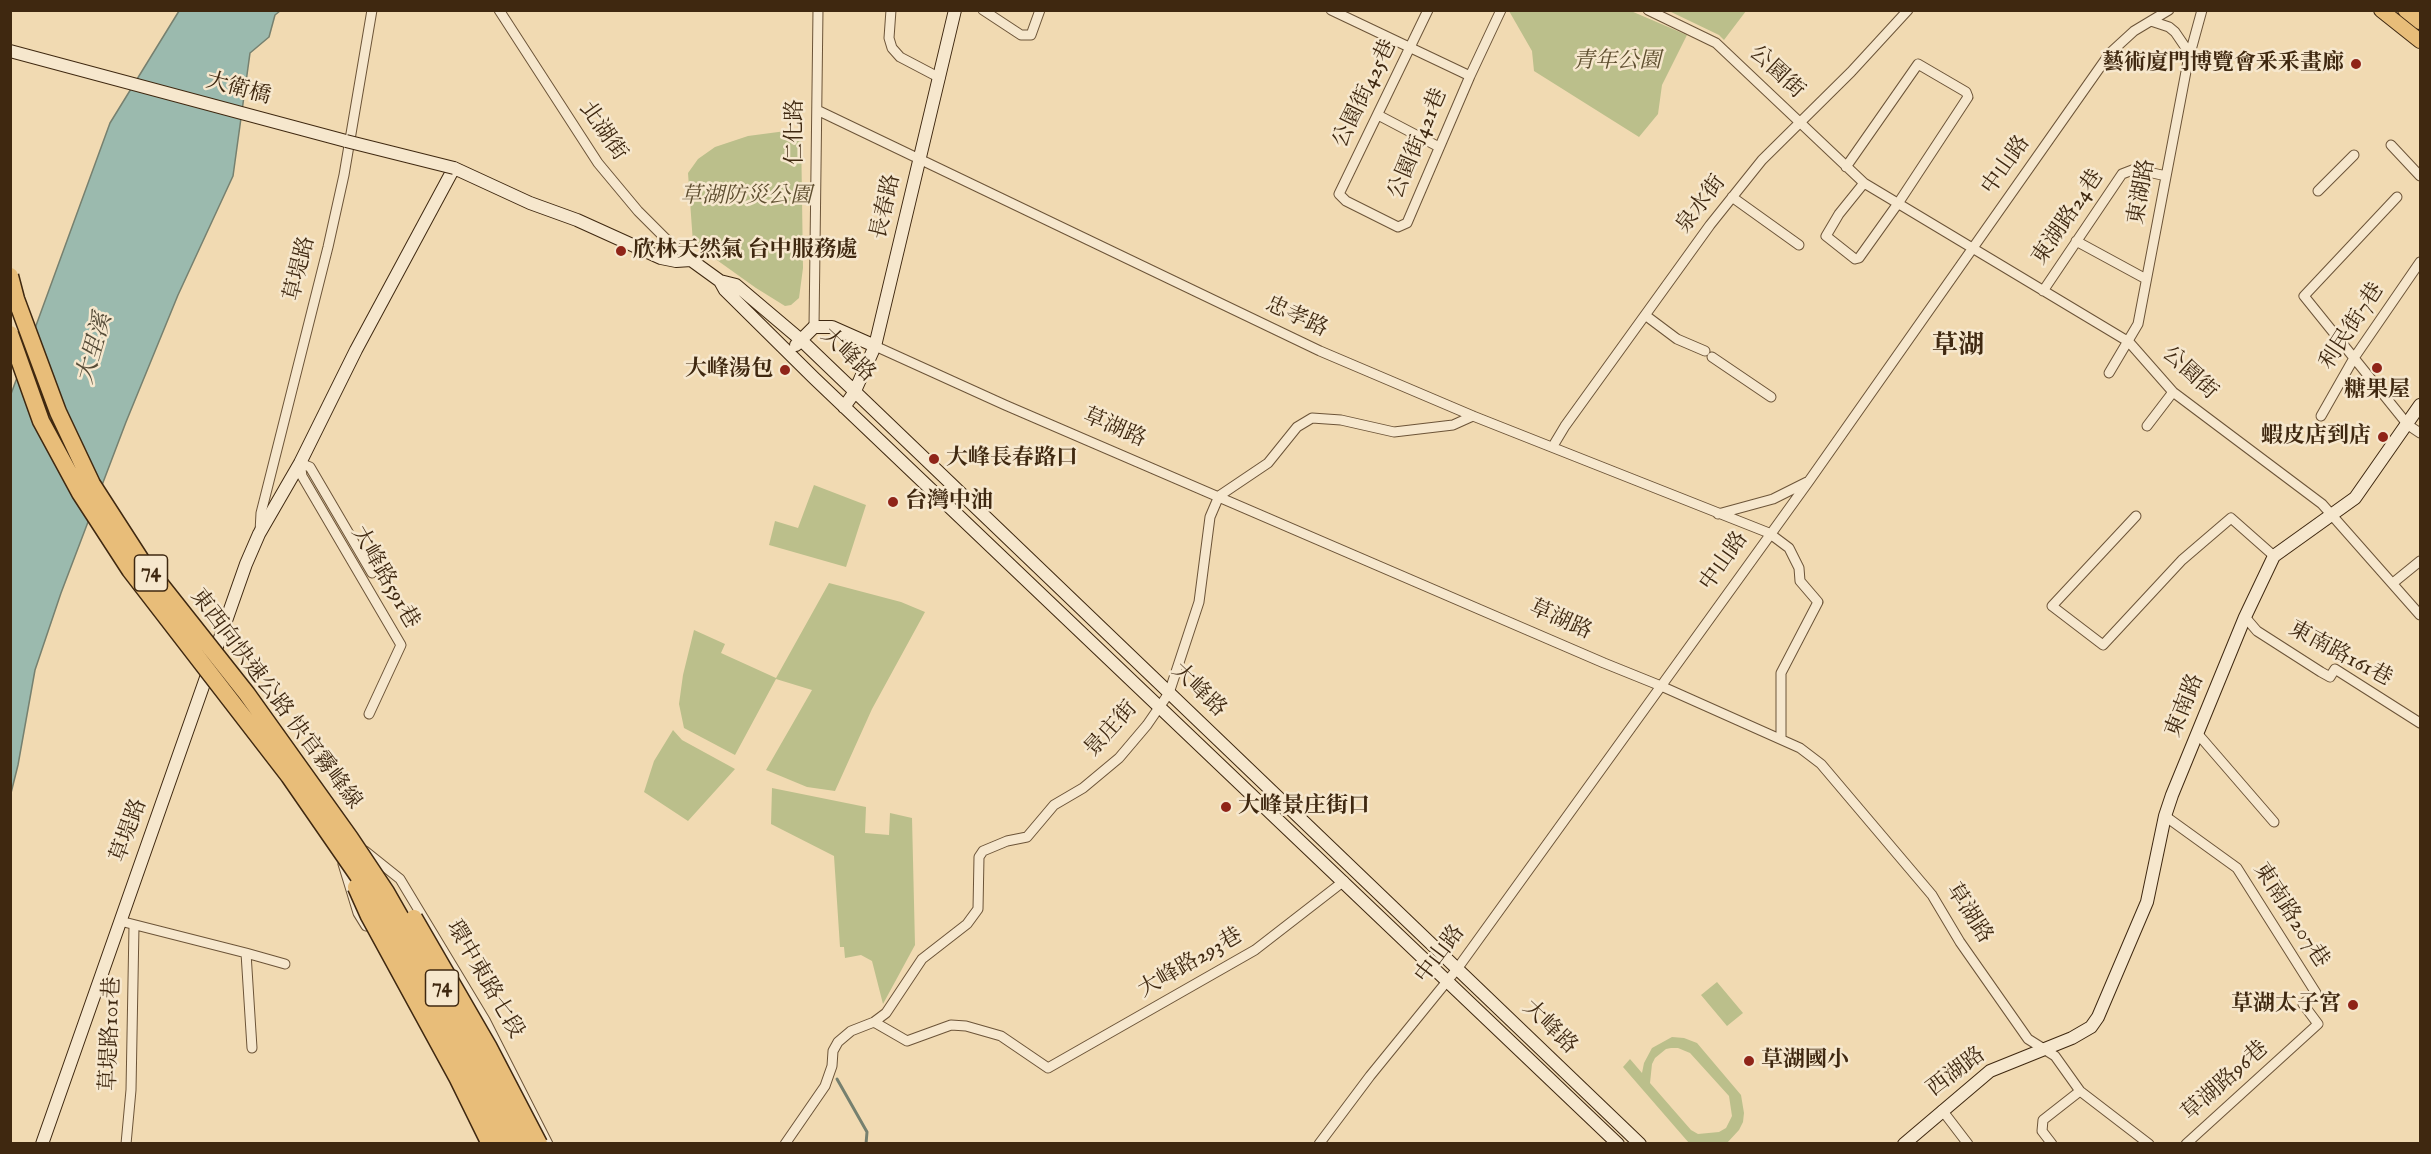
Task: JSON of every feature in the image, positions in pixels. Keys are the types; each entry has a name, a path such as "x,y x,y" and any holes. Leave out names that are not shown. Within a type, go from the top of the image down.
{"highway":[{"name":"東西向快速公路 快官霧峰線","path":"10,276 16,299 58,412 92,484 141,560 247,694 344,841 410,958 507,1143"},
{"name":"東西向快速公路 快官霧峰線","path":"10,334 41,421 80,493 130,570 289,776 386,892 464,1027 525,1143"},
{"path":"344,841 369,916 458,1079 490,1143"},
{"path":"344,841 408,908 488,1046 539,1143"}],"main road":[{"path":"2381,10 2421,41"},
{"path":"2405,10 2421,22"}],"street":[{"name":"草堤路","path":"260,534 261,513 344,175 372,10"},
{"name":"北湖街","path":"499,10 598,163 638,211 691,260"},
{"name":"仁化路","path":"814,327 818,10"},
{"path":"891,10 892,48 900,57 940,78"},
{"name":"長春路","path":"844,407 854,393 875,346 956,10"},
{"path":"983,10 1021,35 1031,35 1040,10"},
{"path":"1331,10 1346,14 1410,49 1470,76"},
{"name":"公園街425巷","path":"1339,194 1428,10"},
{"name":"公園街421巷","path":"1339,194 1346,201 1398,227 1407,223 1501,10"},
{"name":"公園街","path":"1648,10 1716,43 1864,183 2129,342 2173,392 2322,504 2421,615"},
{"name":"泉水街","path":"1553,446 1645,315 1762,160 1851,72 1908,10"},
{"name":"中山路","path":"1319,1143 1457,969 1769,533 1809,481 2110,53 2134,31 2169,10"},
{"name":"東湖路","path":"2109,373 2138,324 2190,54 2202,10"},
{"path":"2151,21 2169,27 2175,32 2190,54"},
{"name":"大衛橋","path":"10,51 454,168"},
{"path":"1846,167 1918,64 1966,92 1968,97 1899,202 1859,258 1855,259 1826,236 1839,214 1864,183"},
{"name":"忠孝路","path":"817,110 1320,351 1473,416 1769,533"},
{"path":"1378,115 1439,147"},
{"path":"2391,145 2421,176"},
{"path":"2318,191 2354,155"},
{"name":"草堤路","path":"42,1143 208,675 233,598 260,534 300,463 356,350 454,168"},
{"path":"454,168 661,258 676,261 691,260"},
{"name":"東湖路24巷","path":"2043,291 2122,174 2135,168 2166,176"},
{"path":"1732,197 1799,245"},
{"path":"2397,197 2304,296 2408,425 2421,433"},
{"path":"2076,241 2146,279"},
{"name":"大峰路","path":"691,260 720,281 736,285 801,340 1640,1143"},
{"name":"利民街7巷","path":"2321,416 2354,358 2421,262"},
{"name":"大峰路","path":"720,281 725,290 844,407 1160,705 1344,880 1447,982 1618,1143"},
{"path":"1645,315 1677,339 1709,354 1771,397"},
{"path":"789,352 814,327"},
{"name":"草湖路","path":"814,327 832,327 995,401 1661,686 1800,748 1821,764 1932,895 1960,942 2028,1039 2055,1056 2080,1091 2149,1143"},
{"path":"2147,426 2173,392"},
{"path":"2136,516 2052,606 2103,645 2182,560 2231,518 2274,556 2333,516 2355,498 2421,405"},
{"path":"1219,496 1268,463 1297,427 1312,418 1341,420 1394,432 1453,424 1473,416"},
{"path":"300,463 310,467 372,573"},
{"name":"大峰路591巷","path":"300,463 302,476 401,645 369,714"},
{"path":"1717,514 1773,499 1809,481"},
{"name":"景庄街","path":"785,1143 825,1086 832,1066 833,1051 838,1041 851,1031 874,1022 885,1013 922,959 967,924 978,909 979,857 983,851 1008,841 1027,837 1054,805 1083,788 1119,758 1147,725 1169,693 1199,602 1210,517 1219,496"},
{"path":"1769,533 1789,548 1798,568 1800,581 1818,602 1781,674 1781,738"},
{"name":"東南路","path":"2044,1049 2083,1032 2098,1017 2147,902 2165,816 2245,617 2274,556"},
{"path":"2393,583 2421,561"},
{"name":"東南路161巷","path":"2245,617 2257,631 2321,672 2330,677 2335,669 2420,723"},
{"name":"環中東路七段","path":"216,651 365,851 428,953 468,1026 525,1143"},
{"path":"208,675 287,777 335,847 343,864 405,961 501,1143"},
{"path":"2197,733 2274,822"},
{"name":"東南路207巷","path":"2165,816 2237,868 2316,993 2303,1004 2318,1024"},
{"name":"環中東路七段","path":"365,851 400,879 485,1020 548,1143"},
{"path":"343,864 358,914 429,1041 482,1143"},
{"name":"大峰路293巷","path":"874,1022 907,1041 951,1025 966,1026 1001,1036 1048,1068 1255,950 1344,880"},
{"path":"120,921 285,964"},
{"name":"草堤路101巷","path":"126,1143 131,1090 134,926"},
{"path":"246,952 252,1048"},
{"path":"429,1041 485,1020"},
{"name":"草湖路96巷","path":"2186,1143 2318,1024"},
{"name":"西湖路","path":"1904,1143 1990,1071 2044,1049"},
{"path":"2052,1143 2042,1131 2043,1120 2080,1091"},
{"path":"1942,1110 1968,1143"}],"green space":[{"path":"1746,10 1724,40 1719,35 1669,11"},
{"name":"青年公園","path":"1509,11 1631,11 1687,35 1662,85 1658,114 1639,137 1534,71 1532,51"},
{"name":"草湖防災公園","path":"801,129 803,268 799,298 791,305 785,306 693,243 688,173 698,159 715,147 748,136"},
{"path":"814,485 866,505 846,567 769,545 775,521 798,528"},
{"path":"829,583 901,602 925,612 872,709 835,791 807,787 766,770 812,690 776,679 735,755 684,728 679,704 683,675 694,630 725,644 721,653 776,678"},
{"path":"673,730 682,740 735,769 688,821 644,792 654,761"},
{"path":"772,788 866,807 865,833 889,835 890,813 912,818 915,945 883,1004 872,961 861,955 845,958 844,947 840,947 834,856 771,824"},
{"path":"1717,982 1743,1013 1727,1026 1701,995"},
{"path":"1672,1037 1684,1038 1697,1043 1741,1095 1743,1122 1727,1143 1689,1143 1623,1067 1630,1059 1642,1073 1644,1063 1652,1048","holes":["1678,1048 1690,1053 1729,1096 1732,1116 1726,1128 1719,1132 1698,1134 1691,1130 1650,1083 1655,1058 1666,1049"]}],"water":[{"name":"大里溪","path":"179,11 280,11 275,15 269,37 250,53 233,176 178,295 126,422 61,593 35,670 11,793 11,394 110,123"}],"waterway":[{"path":"837,1079 867,1132 866,1144"}],"place":[{"name":"藝術廈門博覽會釆釆畫廊","path":"2356,64"},
{"name":"欣林天然氣 台中服務處","path":"621,251"},
{"name":"糖果屋","path":"2377,368"},
{"name":"大峰湯包","path":"785,370"},
{"name":"蝦皮店到店","path":"2383,437"},
{"name":"大峰長春路口","path":"934,459"},
{"name":"台灣中油","path":"893,502"},
{"name":"大峰景庄街口","path":"1226,807"},
{"name":"草湖太子宮","path":"2353,1005"},
{"name":"草湖國小","path":"1749,1061"}],"district":[{"name":"草湖","path":"1958,348"}]}
